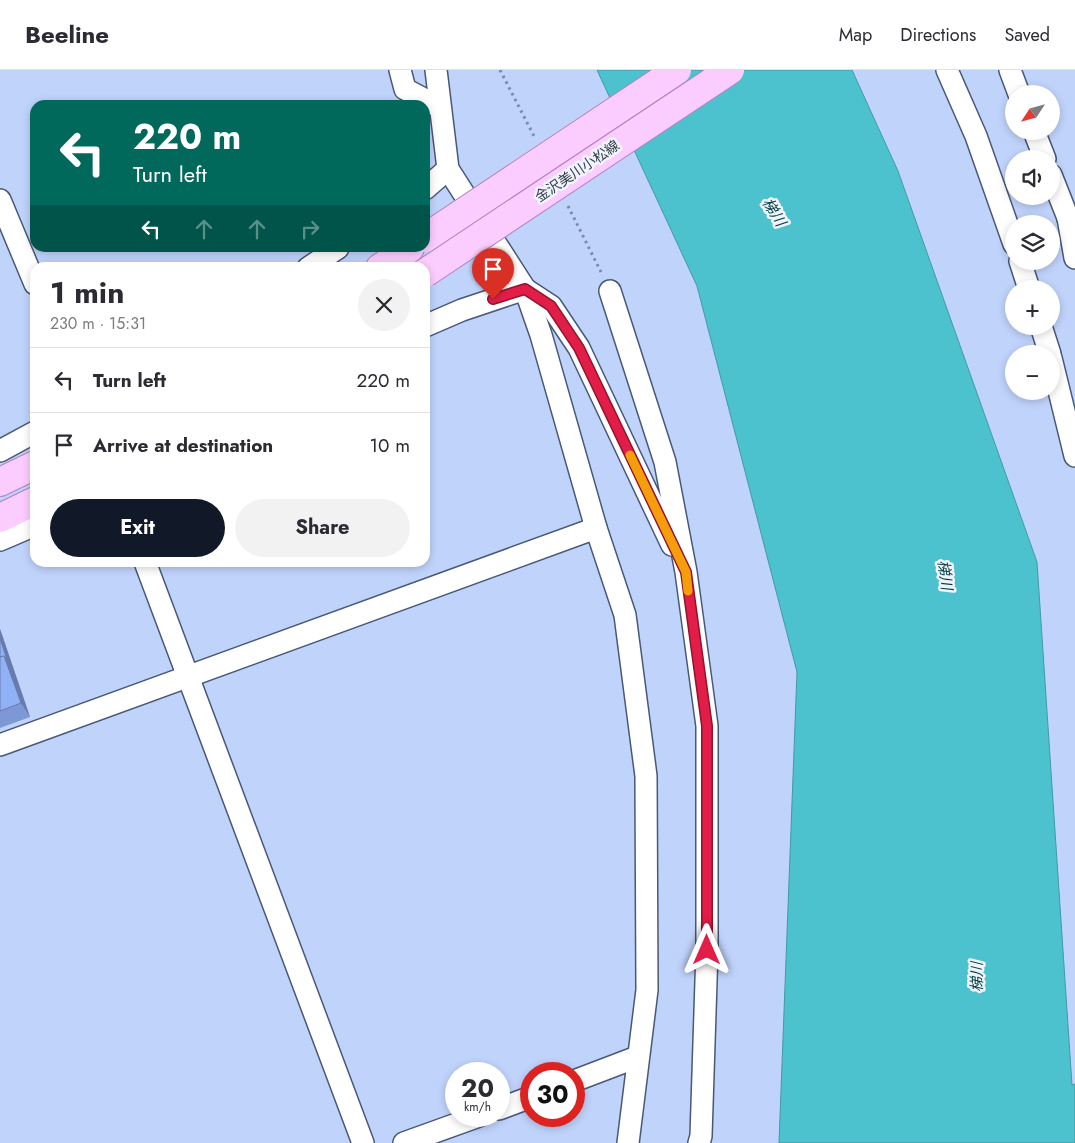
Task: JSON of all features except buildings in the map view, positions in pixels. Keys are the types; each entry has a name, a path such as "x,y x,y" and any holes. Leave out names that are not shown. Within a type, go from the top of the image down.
{"main road":[{"name":"金沢美川小松線","path":"430,235 677,70"},
{"name":"金沢美川小松線","path":"430,270 730,70"},
{"path":"389,262 404,252"},
{"path":"0,482 30,467"},
{"path":"0,518 30,503"}],"street":[{"path":"400,70 405,89 426,100"},
{"path":"436,70 448,169 525,289 541,335 596,528 625,615 646,776 647,990 637,1057 628,1143"},
{"path":"947,70 976,136 1005,218"},
{"path":"1010,70 1016,85"},
{"path":"430,102 439,107"},
{"path":"430,185 448,169"},
{"path":"1060,194 1072,220 1075,258"},
{"path":"0,200 30,272"},
{"path":"317,262 332,252"},
{"path":"430,324 462,310 525,289"},
{"path":"525,289 551,306 579,348 686,572"},
{"path":"610,291 665,462 686,572 707,726 707,950 700,1141"},
{"path":"1060,395 1075,456"},
{"path":"0,451 30,435"},
{"path":"0,540 30,527"},
{"path":"0,745 596,528"},
{"path":"148,567 363,1143"},
{"path":"585,1077 637,1057"},
{"path":"404,1143 448,1127"}],"water":[{"name":"梯川","path":"597,70 852,70 898,171 1037,562 1072,1085 1075,1084 1075,1143 779,1143 797,672 697,286"}],"slow traffic":[{"path":"630,455 686,572 688,591"}],"route":[{"path":"493,299 525,289 551,306 579,348 686,572 707,726 707,950"}]}
